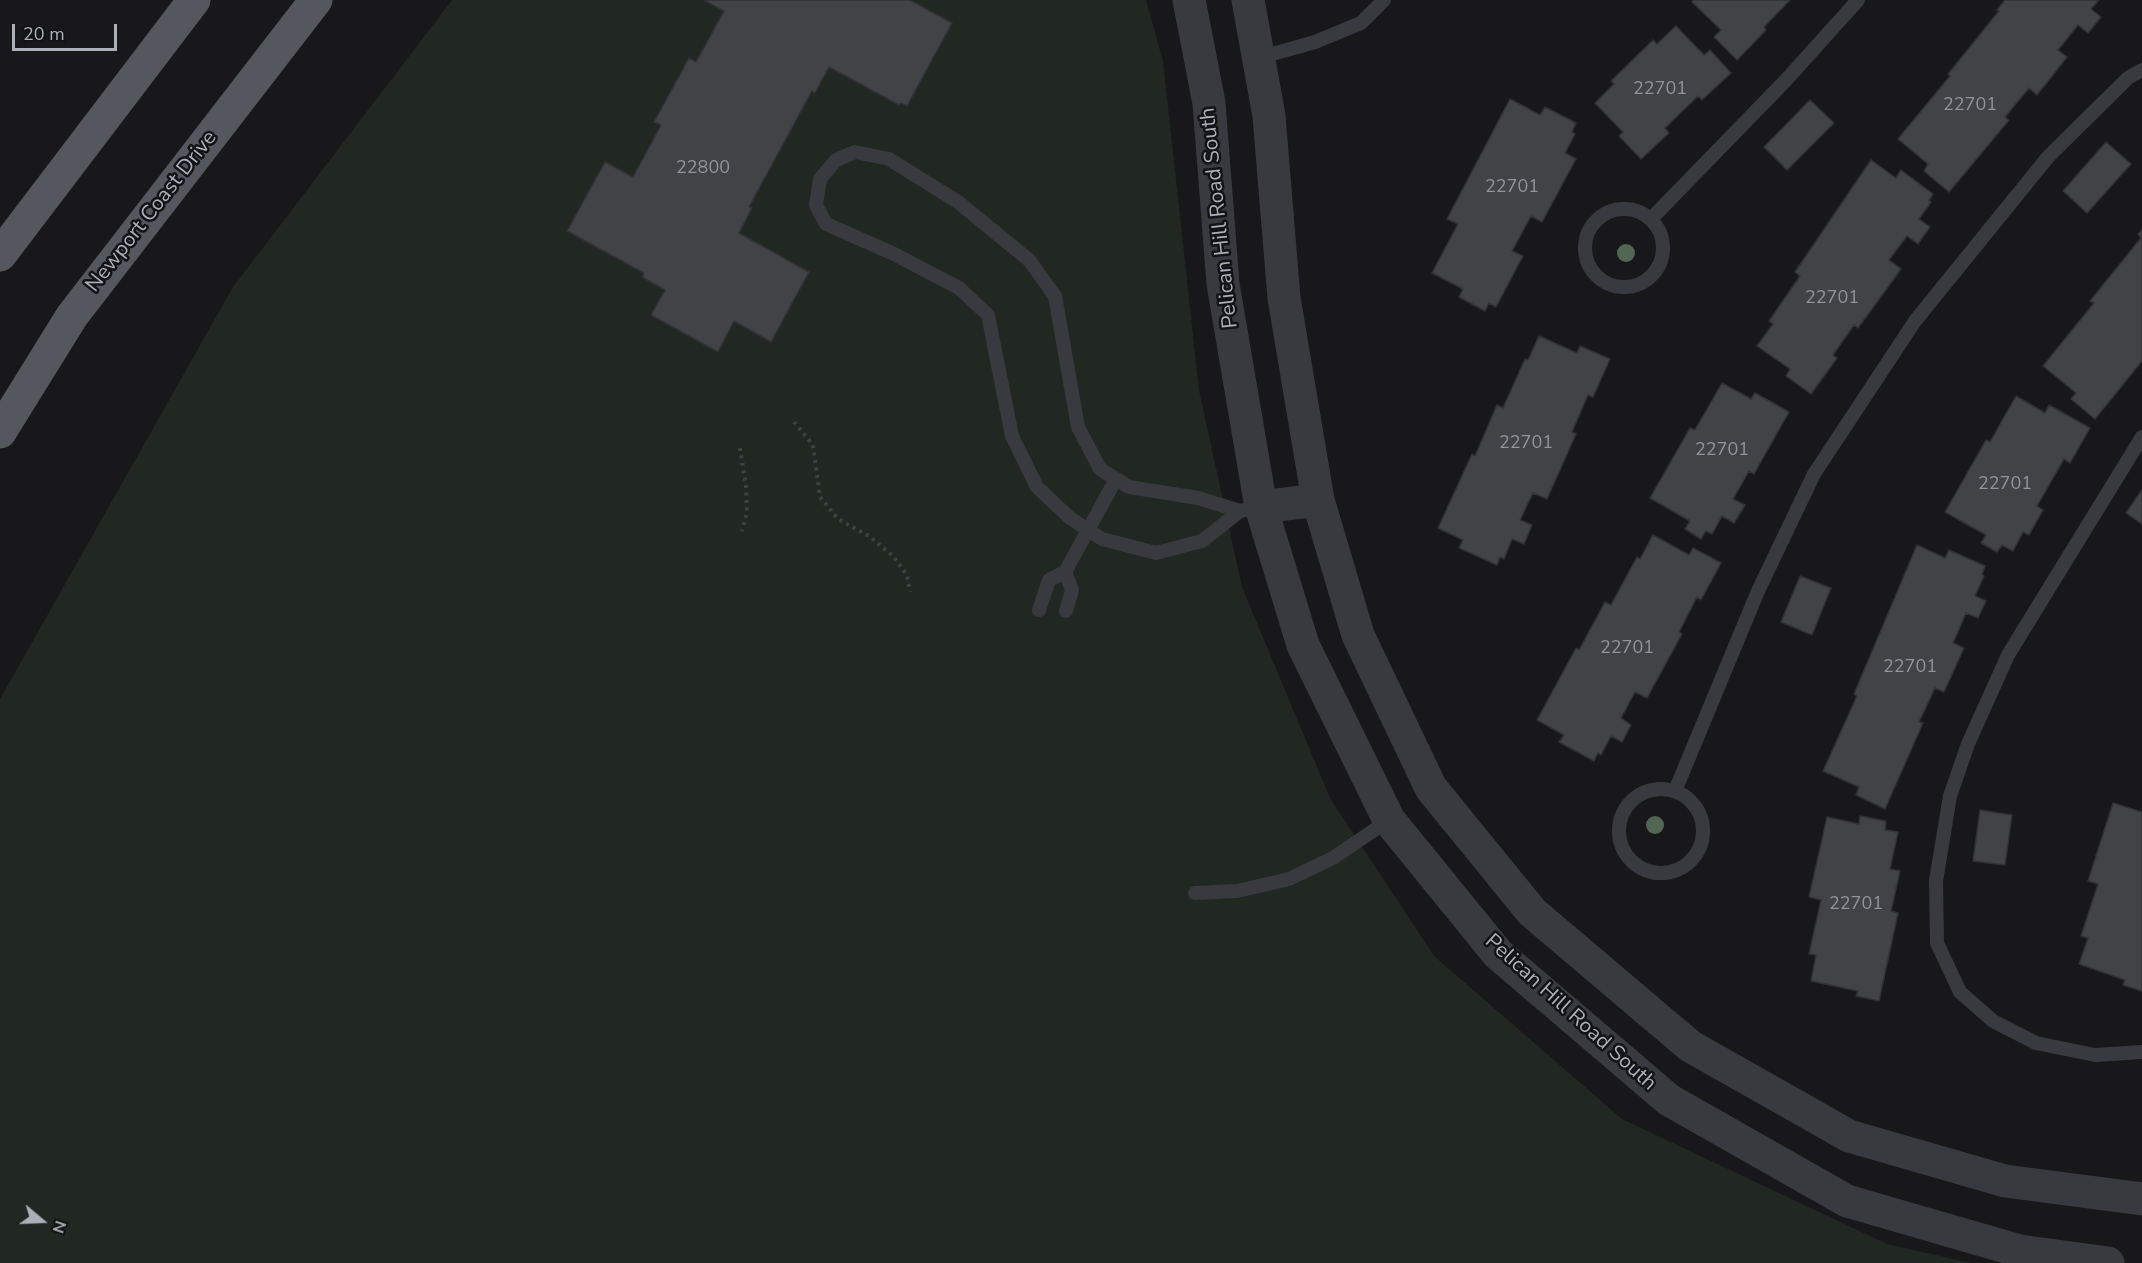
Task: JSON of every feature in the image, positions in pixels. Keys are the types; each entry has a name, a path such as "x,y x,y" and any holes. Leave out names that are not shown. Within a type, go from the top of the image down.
{"main road":[{"path":"0,255 194,0"},
{"name":"Newport Coast Drive","path":"0,432 72,316 316,0"}],"street":[{"name":"Pelican Hill Road South","path":"1189,0 1209,103 1223,284 1250,509 1303,645 1389,820 1498,954 1669,1100 1847,1201 2020,1251 2108,1263"},
{"path":"1248,0 1269,116 1284,298 1318,500 1358,635 1431,788 1532,912 1690,1046 1850,1136 2006,1181 2142,1200"},
{"path":"1250,509 1318,500"}],"lane":[{"path":"1258,58 1315,42 1360,23 1384,0"},
{"path":"1651,219 1787,79 1858,0"},
{"path":"1675,791 1758,591 1814,474 1915,321 2048,157 2128,78 2142,70"},
{"path":"855,152 888,159 958,202 1029,260 1055,296 1078,427 1100,469 1129,487 1250,509 1202,541 1156,553 1102,539 1070,518 1037,487 1012,436 988,315 959,288 892,253 826,224 816,205 820,179 836,160 855,152"},
{"path":"1616,209 1641,212 1651,219 1659,230 1663,242 1663,256 1659,268 1650,278 1632,287 1612,286 1600,280 1591,270 1586,259 1587,233 1594,222 1604,214 1616,209"},
{"path":"2142,437 2008,655 1968,744 1950,796 1936,881 1937,943 1960,992 1993,1022 2036,1043 2096,1055 2142,1052"},
{"path":"1039,610 1049,580 1065,572 1116,479"},
{"path":"1065,572 1072,590 1066,611"},
{"path":"1661,789 1675,791 1688,798 1697,809 1702,822 1703,836 1699,849 1691,861 1679,870 1666,874 1652,873 1638,868 1628,859 1621,847 1618,833 1619,819 1635,797 1648,791 1661,789"},
{"path":"1195,893 1237,891 1289,879 1333,858 1389,820"}],"path":[{"path":"794,422 813,445 820,497 838,519 868,536 893,556 907,574 910,592"},
{"path":"740,448 746,486 747,512 742,531"}],"shaded area":[{"path":"452,0 1146,0 1163,61 1199,390 1242,587 1330,798 1434,956 1622,1119 1887,1244 1971,1263 0,1263 0,699 233,287"}],"building":[{"path":"704,0 910,0 952,23 907,106 901,103 899,105 829,67 815,93 812,91 749,207 752,208 739,233 809,272 771,342 734,321 718,352 651,315 665,290 642,277 644,273 567,231 605,162 633,177 661,125 654,122 689,58 696,62 724,11"},
{"path":"1693,0 1790,0 1764,27 1766,30 1737,60 1714,37 1721,30 1692,2"},
{"path":"2005,0 2099,0 2091,9 2101,17 2088,33 2078,25 2058,50 2067,57 2037,95 2029,88 2005,117 2009,120 1949,192 1924,171 1928,164 1898,139 1950,76 1948,74 1999,11 1997,10"},
{"path":"1676,26 1704,55 1710,50 1731,73 1702,100 1698,96 1665,128 1669,133 1641,159 1619,136 1623,132 1595,103 1614,84 1611,81 1653,40 1657,44"},
{"path":"1510,99 1540,115 1545,107 1576,123 1572,132 1575,134 1565,153 1576,159 1542,222 1531,216 1512,251 1523,256 1496,307 1489,303 1485,311 1459,297 1463,289 1432,273 1458,224 1447,219"},
{"path":"1810,100 1834,123 1787,170 1764,147"},
{"path":"2106,142 2131,164 2087,213 2063,191"},
{"path":"1871,160 1896,178 1901,170 1933,194 1929,200 1931,202 1919,219 1930,227 1918,244 1907,236 1889,260 1901,269 1858,328 1854,325 1833,355 1837,358 1811,394 1786,376 1790,369 1757,346 1773,324 1769,321 1800,276 1795,272"},
{"path":"2142,230 2142,361 2095,419 2071,399 2076,393 2043,366 2094,303 2090,301 2141,238 2138,234"},
{"path":"1539,336 1577,353 1580,346 1610,359 1593,397 1588,395 1572,432 1576,434 1547,499 1533,493 1520,520 1532,525 1524,544 1512,539 1504,559 1500,557 1497,565 1459,548 1463,540 1438,528 1472,454 1475,456 1497,405 1503,408 1525,359 1528,360"},
{"path":"1722,383 1751,399 1755,393 1789,412 1754,474 1749,471 1733,499 1745,505 1734,523 1722,516 1712,534 1706,531 1701,539 1685,529 1690,521 1650,498 1690,428 1695,430"},
{"path":"2016,396 2045,413 2049,405 2090,428 2070,463 2064,459 2037,506 2043,510 2029,535 2023,532 2013,551 2002,545 1997,552 1981,543 1986,535 1945,512 1986,440 1990,442"},
{"path":"2142,490 2142,524 2126,513"},
{"path":"1653,535 1689,555 1693,548 1721,563 1701,600 1697,597 1679,632 1682,634 1647,698 1635,692 1621,718 1631,725 1622,742 1611,736 1601,755 1598,753 1594,761 1559,742 1564,735 1537,720 1576,648 1579,650 1605,602 1611,605 1637,557 1640,559"},
{"path":"1917,545 1945,558 1949,550 1985,566 1982,575 1984,576 1975,596 1986,601 1978,618 1966,613 1953,643 1964,648 1944,692 1935,688 1919,722 1923,723 1885,809 1856,795 1859,787 1823,771 1857,696 1854,694"},
{"path":"1800,576 1831,588 1812,635 1781,622"},
{"path":"2113,803 2142,812 2142,991 2123,985 2125,980 2079,964 2088,938 2081,936 2098,884 2088,881"},
{"path":"1980,810 2012,815 2005,865 1973,861"},
{"path":"1860,816 1886,821 1885,830 1898,832 1890,869 1900,871 1891,911 1898,913 1879,1001 1856,996 1858,991 1811,981 1816,955 1809,954 1821,900 1809,897 1827,817 1859,824"}]}
